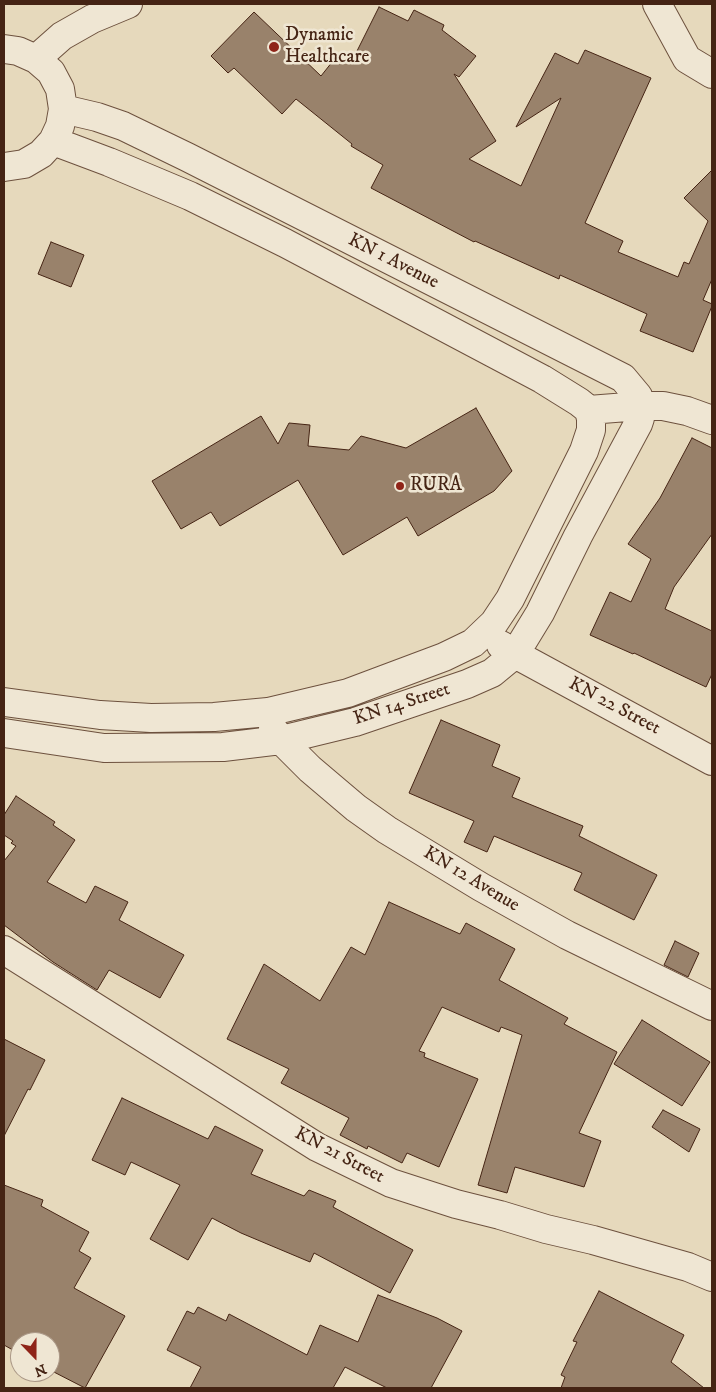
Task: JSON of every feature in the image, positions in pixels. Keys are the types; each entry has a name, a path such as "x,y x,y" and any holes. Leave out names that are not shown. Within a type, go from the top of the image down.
{"street":[{"path":"36,59 62,36 92,19 128,4"},
{"path":"657,4 687,59 712,74"},
{"path":"4,49 18,51 36,59 51,72 60,89 63,109 60,126 53,141 41,154 24,164 4,167"},
{"name":"KN 1 Avenue","path":"63,109 97,117 123,126 171,149 623,378 638,396 640,406"},
{"name":"KN 1 Avenue","path":"53,141 190,196 285,243 542,379 579,402 588,410"},
{"path":"588,410 640,406 671,408 687,411 712,420"},
{"name":"KN 14 Street","path":"4,733 104,748 223,747 281,740 355,722 467,684 492,673 515,654 540,613 578,536 638,424 640,406"},
{"name":"KN 14 Street","path":"4,702 100,715 151,718 214,717 268,712 348,693 473,643 494,623 510,599 584,451 591,430 591,419 588,410"},
{"name":"KN 22 Street","path":"483,633 515,654 712,760"},
{"name":"KN 12 Avenue","path":"259,712 281,740 356,808 387,830 481,887 567,935 712,1006"},
{"name":"KN 21 Street","path":"4,950 317,1147 392,1183 456,1204 688,1267 712,1277"}],"building":[{"path":"379,7 408,21 414,10 444,25 442,30 476,56 459,77 454,74 496,141 469,159 521,186 561,98 516,127 555,53 578,64 585,50 651,78 585,223 623,241 618,252 678,277 684,262 689,264 708,221 684,198 712,170 712,279 703,300 712,304 712,306 693,352 640,331 647,314 560,275 559,279 474,242 371,188 383,165 351,146 352,144 296,99 282,114 234,68 228,73 211,56 254,12 321,76 340,52 352,61"},
{"path":"51,242 84,255 71,287 38,274"},
{"name":"RURA","path":"476,408 512,471 494,491 418,536 407,517 343,555 298,480 220,526 211,512 181,529 152,481 261,416 278,444 289,423 310,425 308,446 349,450 361,436 406,448"},
{"path":"692,438 712,448 712,534 674,587 665,609 712,631 712,674 706,687 634,653 590,635 610,592 631,602 651,559 628,544 660,498"},
{"path":"441,720 500,745 492,766 520,778 512,797 583,826 579,836 657,875 634,920 574,890 582,873 494,836 487,852 464,842 474,821 409,793"},
{"path":"16,796 55,822 53,825 75,840 47,882 86,903 95,886 128,902 119,920 184,955 160,998 109,970 97,990 53,962 4,925 4,861 16,846 11,843 13,841 4,835 4,815"},
{"path":"389,902 460,934 466,923 515,949 499,980 568,1018 564,1024 617,1052 579,1133 601,1141 584,1187 515,1167 507,1193 478,1185 522,1035 501,1027 499,1032 442,1007 419,1051 425,1053 424,1057 478,1079 439,1167 407,1153 402,1163 368,1146 367,1149 340,1135 349,1118 281,1083 289,1069 227,1039 264,964 320,1001 351,947 365,955"},
{"path":"675,941 699,953 688,977 664,965"},
{"path":"642,1020 710,1062 682,1106 614,1064"},
{"path":"4,1039 45,1060 4,1136"},
{"path":"122,1098 208,1139 215,1126 263,1150 251,1174 304,1196 309,1190 336,1201 333,1207 413,1250 390,1293 314,1253 310,1262 241,1233 212,1218 188,1260 150,1239 180,1185 131,1162 125,1175 92,1160"},
{"path":"663,1110 700,1129 689,1152 652,1127"},
{"path":"4,1185 43,1200 41,1206 89,1232 79,1251 91,1258 74,1288 125,1316 85,1388 60,1375 60,1332 10,1332 10,1348 4,1345"},
{"path":"599,1291 684,1335 671,1362 704,1388 561,1388 565,1377 561,1375 577,1342 573,1341"},
{"path":"378,1295 437,1318 462,1331 431,1388 387,1388 345,1367 333,1388 190,1388 201,1367 167,1350 187,1311 194,1314 198,1307 226,1321 229,1314 307,1355 320,1325 358,1342"}],"place":[{"name":"Dynamic Healthcare","path":"274,47"},
{"name":"RURA","path":"400,486"}]}
